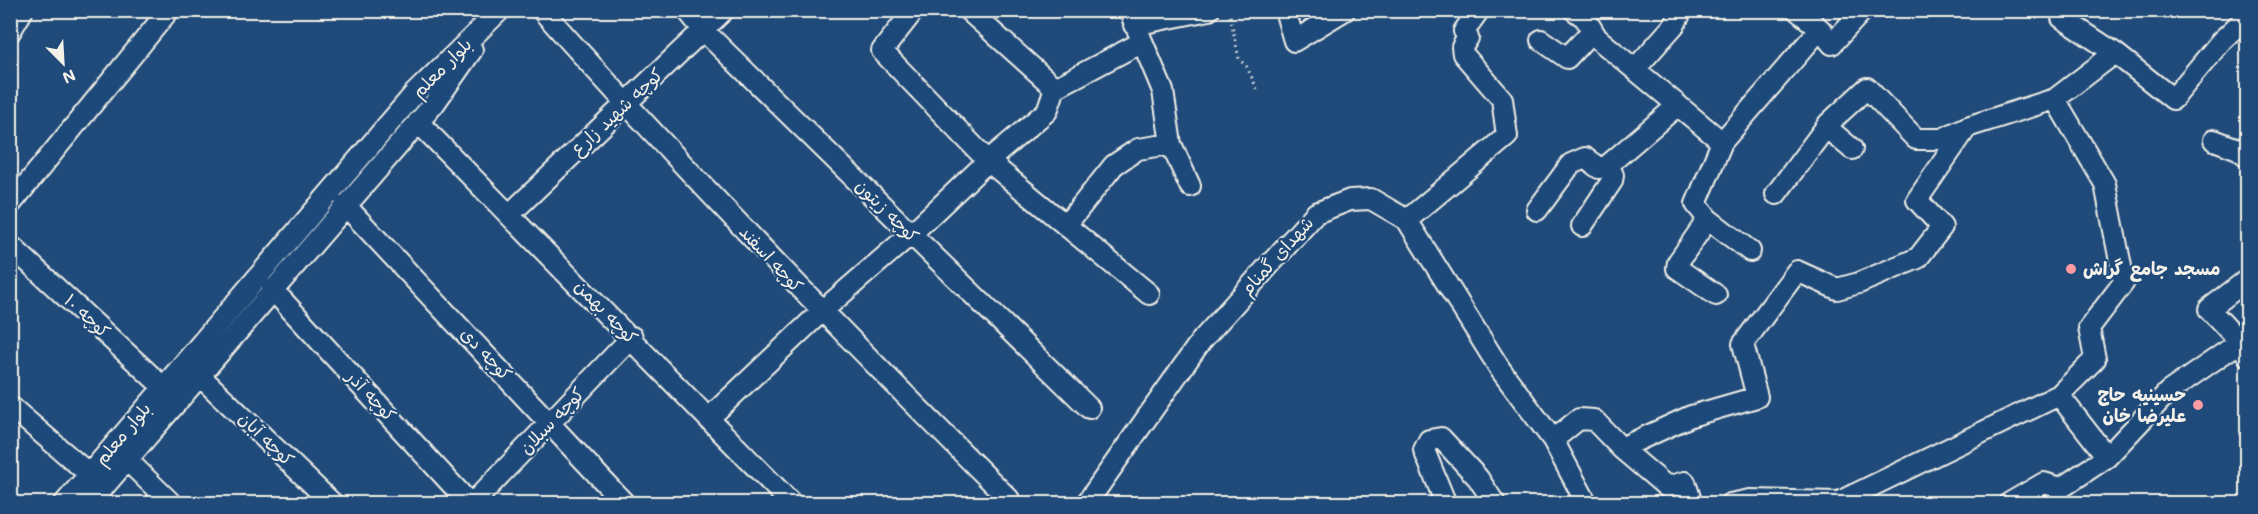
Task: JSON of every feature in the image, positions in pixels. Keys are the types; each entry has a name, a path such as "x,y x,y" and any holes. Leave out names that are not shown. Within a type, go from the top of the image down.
{"street":[{"path":"10,32 23,10"},
{"path":"10,205 169,10"},
{"name":"کوچه اسفند","path":"542,10 625,104 821,312 1007,501"},
{"name":"کوچه زیتون","path":"687,10 704,31 1089,408"},
{"name":"کوچه شهید زارع","path":"510,214 724,10"},
{"path":"914,10 882,51 988,160 1149,294"},
{"path":"968,10 1055,88"},
{"path":"709,418 988,160 1047,111 1055,88 1135,26 1209,10"},
{"path":"1285,10 1294,41 1345,10"},
{"path":"1407,220 1506,136 1503,99 1463,54 1462,46 1468,38 1464,31 1479,10"},
{"path":"1574,10 1585,18 1591,32 1722,142"},
{"path":"1635,69 1675,24 1682,10"},
{"path":"1797,10 1820,29 1832,44 1863,10"},
{"path":"2068,10 2062,18 2115,53 2173,99 2222,40 2247,16"},
{"name":"بلوار معلم","path":"89,504 198,374 434,104 499,11"},
{"name":"بلوار معلم","path":"64,504 415,93 499,11"},
{"path":"1135,26 1163,91 1171,144 1190,186"},
{"path":"1750,251 1708,219 1696,204 1722,142 1820,29"},
{"path":"1541,40 1567,58 1591,32"},
{"path":"1776,194 1826,127 1867,88 1916,139 1942,139 1967,127 2055,99 2115,53"},
{"path":"1731,504 1750,500 1839,502 2059,395 2095,358 2089,328 2124,282 2105,184 2055,99"},
{"path":"1537,210 1571,164 1578,159 1585,158 1599,168 1608,165 1677,105"},
{"name":"کوچه بهمن","path":"418,122 632,337 792,504"},
{"path":"1826,127 1851,149"},
{"path":"1621,448 1691,416 1756,397 1743,344 1797,271 1837,289 1859,284 1918,258 1942,226 1917,200 1967,127"},
{"path":"2214,140 2238,148 2247,157"},
{"path":"1066,225 1114,165 1138,149 1171,144"},
{"path":"1582,226 1611,181 1613,175 1608,165"},
{"name":"شهدای گمنام","path":"1086,504 1201,341 1316,213 1350,200 1371,199 1407,220 1500,369 1553,440 1587,504"},
{"name":"کوچه دی","path":"345,205 625,504"},
{"path":"1708,219 1678,262 1677,268 1716,295"},
{"name":"کوچه ۱۰","path":"10,245 164,387"},
{"path":"2008,504 2044,483 2065,496 2107,457 2168,392 2244,349 2210,309 2247,279"},
{"name":"کوچه آذر","path":"272,290 471,504"},
{"name":"کوچه سبلان","path":"471,504 632,337"},
{"name":"کوچه آبان","path":"198,374 333,504"},
{"path":"2059,395 2107,457"},
{"path":"10,406 89,474"},
{"path":"1553,440 1579,419 1594,420 1621,448 1667,487 1685,482 1692,504"},
{"path":"1446,504 1424,450 1429,440 1441,438 1478,478 1495,504"},
{"path":"126,459 172,504"}],"path":[{"path":"1229,10 1239,59 1247,67 1257,89"}],"place":[{"name":"مسجد جامع گراش","path":"2071,269"},
{"name":"حسینیه حاج علیرضا خان","path":"2198,405"}]}
